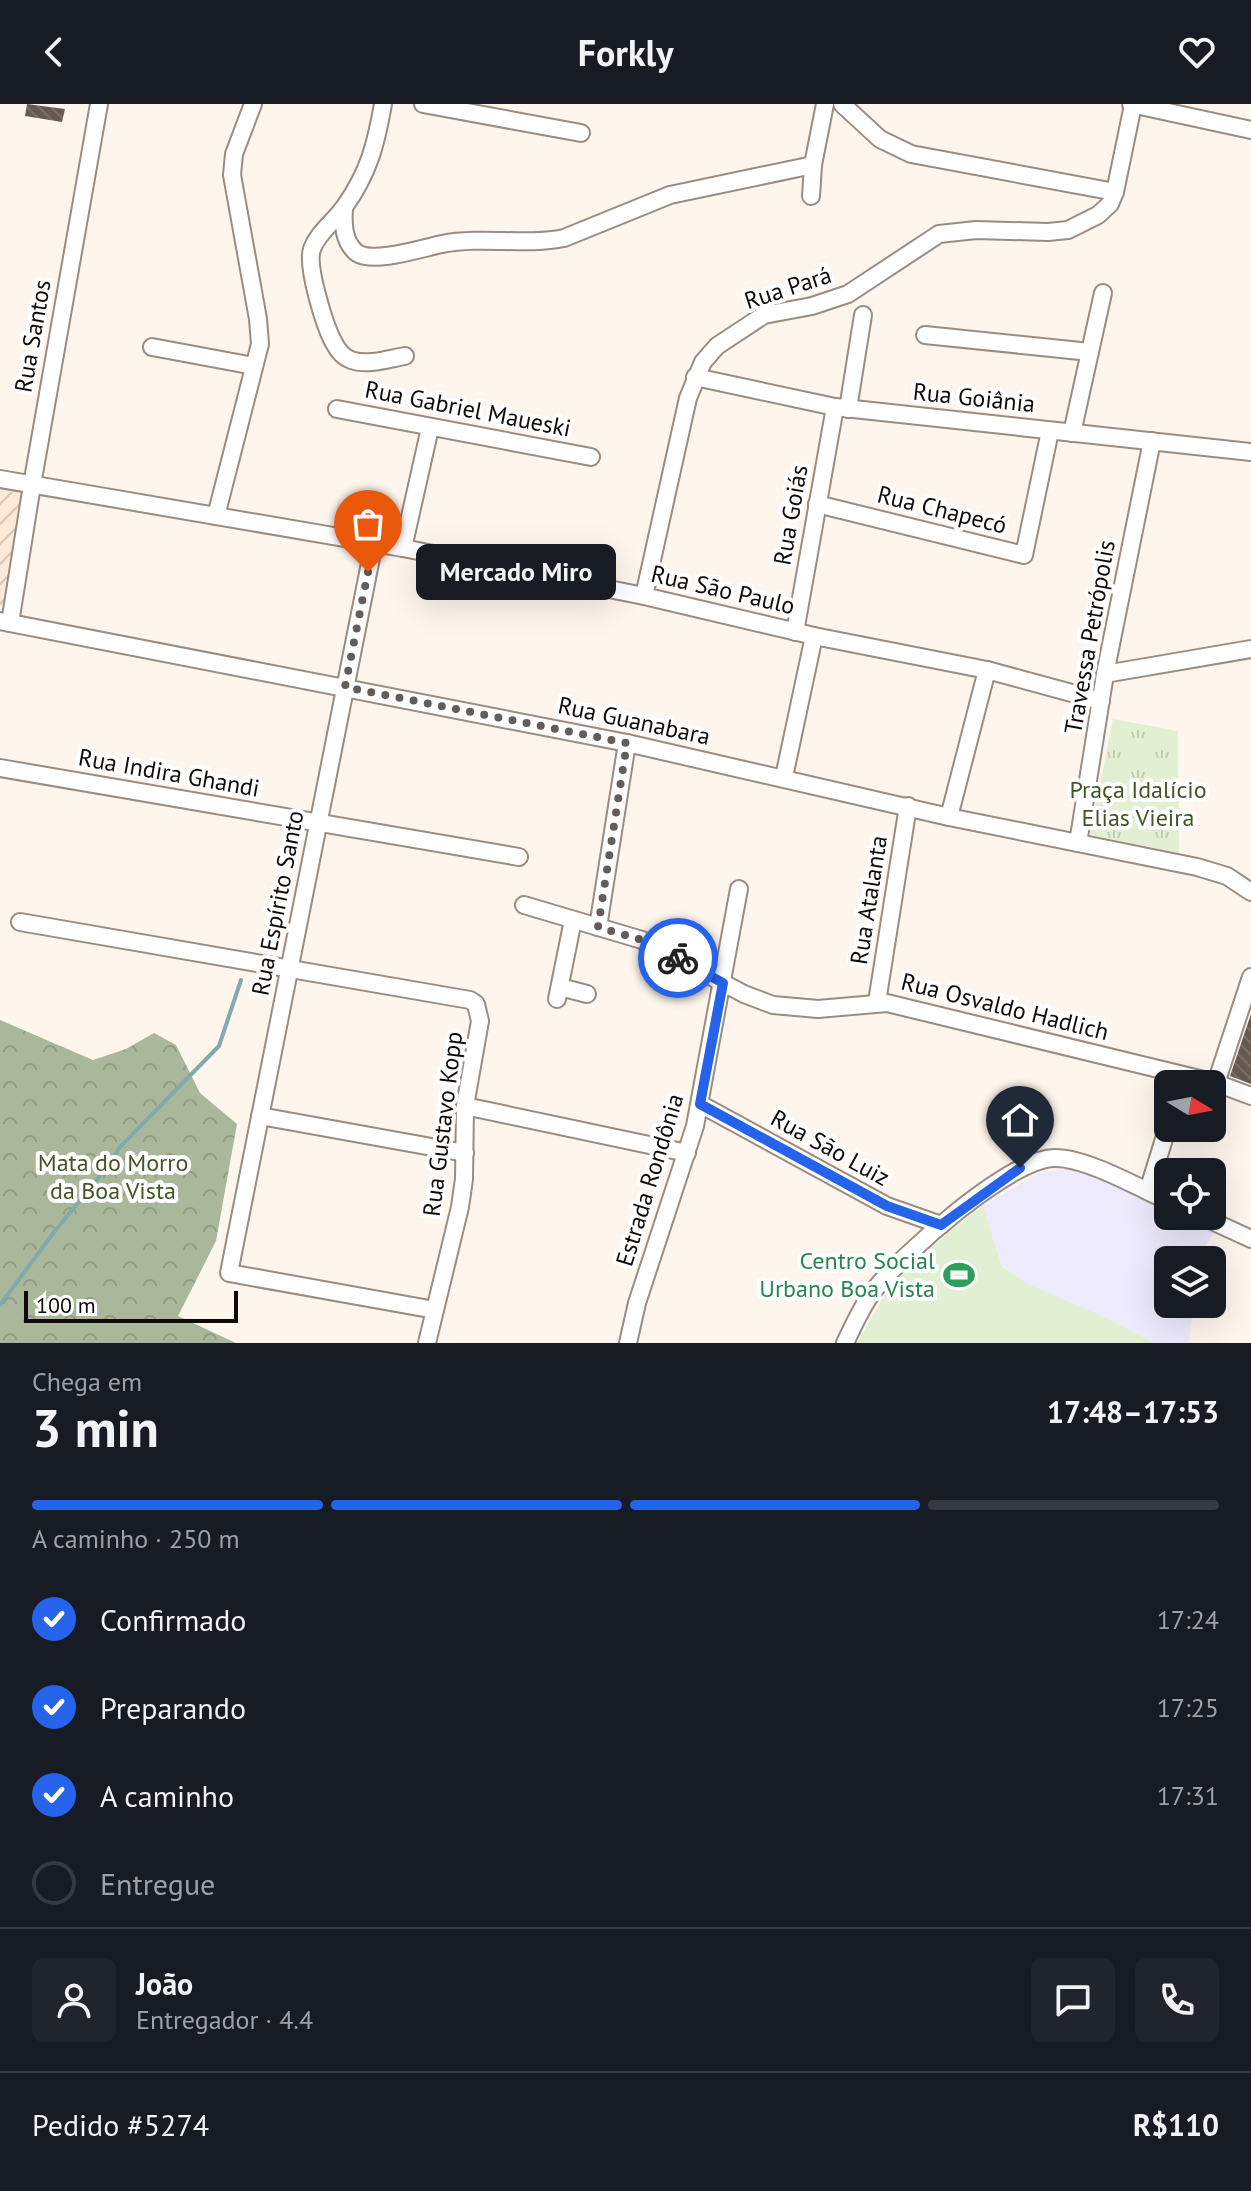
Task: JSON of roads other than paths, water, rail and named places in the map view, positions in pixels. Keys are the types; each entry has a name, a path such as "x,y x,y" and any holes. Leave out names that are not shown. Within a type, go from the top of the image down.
{"street":[{"name":"Rua Santos","path":"5,622 99,104"},
{"path":"216,516 260,333 232,175 234,154 253,104"},
{"path":"383,104 373,155 344,208 320,235 310,254 310,265 333,343 340,353 363,363 405,356"},
{"path":"423,104 581,133"},
{"path":"811,196 813,165 825,104"},
{"path":"842,104 880,139 911,154 1115,192 1132,104 1251,130"},
{"path":"344,208 345,235 356,252 365,256 390,255 471,240 548,241 580,233 622,212 670,195 813,165"},
{"name":"Rua Pará","path":"644,596 695,377 717,346 746,324 777,311 812,306 848,294 939,234 976,230 1068,230 1098,215 1110,204 1115,192"},
{"path":"1072,433 1103,293"},
{"name":"Rua Goiás","path":"795,632 817,504 863,315"},
{"path":"925,335 1090,352"},
{"path":"152,347 254,366"},
{"name":"Rua Goiânia","path":"695,377 841,408 1251,452"},
{"name":"Rua Gabriel Maueski","path":"337,409 591,457"},
{"path":"403,548 430,428"},
{"name":"Rua Chapecó","path":"817,504 1024,555 1050,431"},
{"name":"Travessa Petrópolis","path":"1078,843 1105,674 1152,441"},
{"name":"Rua São Paulo","path":"0,479 403,548 644,596 795,632 987,670 1101,701"},
{"name":"Rua Espírito Santo","path":"374,543 229,1273 435,1310"},
{"name":"Rua Guanabara","path":"5,622 627,743 784,777 949,817 1215,871 1251,892"},
{"path":"784,777 814,636"},
{"path":"1105,674 1249,644"},
{"path":"949,817 987,670"},
{"path":"598,927 627,743"},
{"name":"Rua Indira Ghandi","path":"0,768 519,857"},
{"name":"Rua Atalanta","path":"877,1002 908,806"},
{"name":"Estrada Rondônia","path":"628,1343 637,1303 700,1104 739,889"},
{"name":"Rua Osvaldo Hadlich","path":"524,905 658,947 758,1000 795,1008 837,1008 877,1002 1154,1072"},
{"path":"573,920 559,993 587,994"},
{"path":"20,922 289,969"},
{"name":"Rua Gustavo Kopp","path":"289,969 470,1000 476,1004 480,1021 465,1106 460,1207 427,1343"},
{"path":"1220,1070 1251,977"},
{"name":"Rua Osvaldo Hadlich","path":"1226,1087 1251,1096"},
{"name":"Rua São Luiz","path":"700,1104 887,1206 941,1225"},
{"path":"465,1106 687,1153"},
{"path":"260,1116 465,1153"},
{"path":"1148,1191 1163,1142"},
{"path":"845,1343 873,1291 941,1225 1020,1168 1050,1158 1077,1161 1154,1194"},
{"path":"1226,1228 1251,1239"}],"waterway":[{"path":"0,1305 110,1164 119,1148 219,1046 241,980"}],"place":[{"name":"Mercado Miro","path":"368,572"},
{"name":"Centro Social Urbano Boa Vista","path":"959,1275"}],"park label":[{"name":"Praça Idalício Elias Vieira","path":"1138,804"},
{"name":"Mata do Morro da Boa Vista","path":"113,1177"}]}
